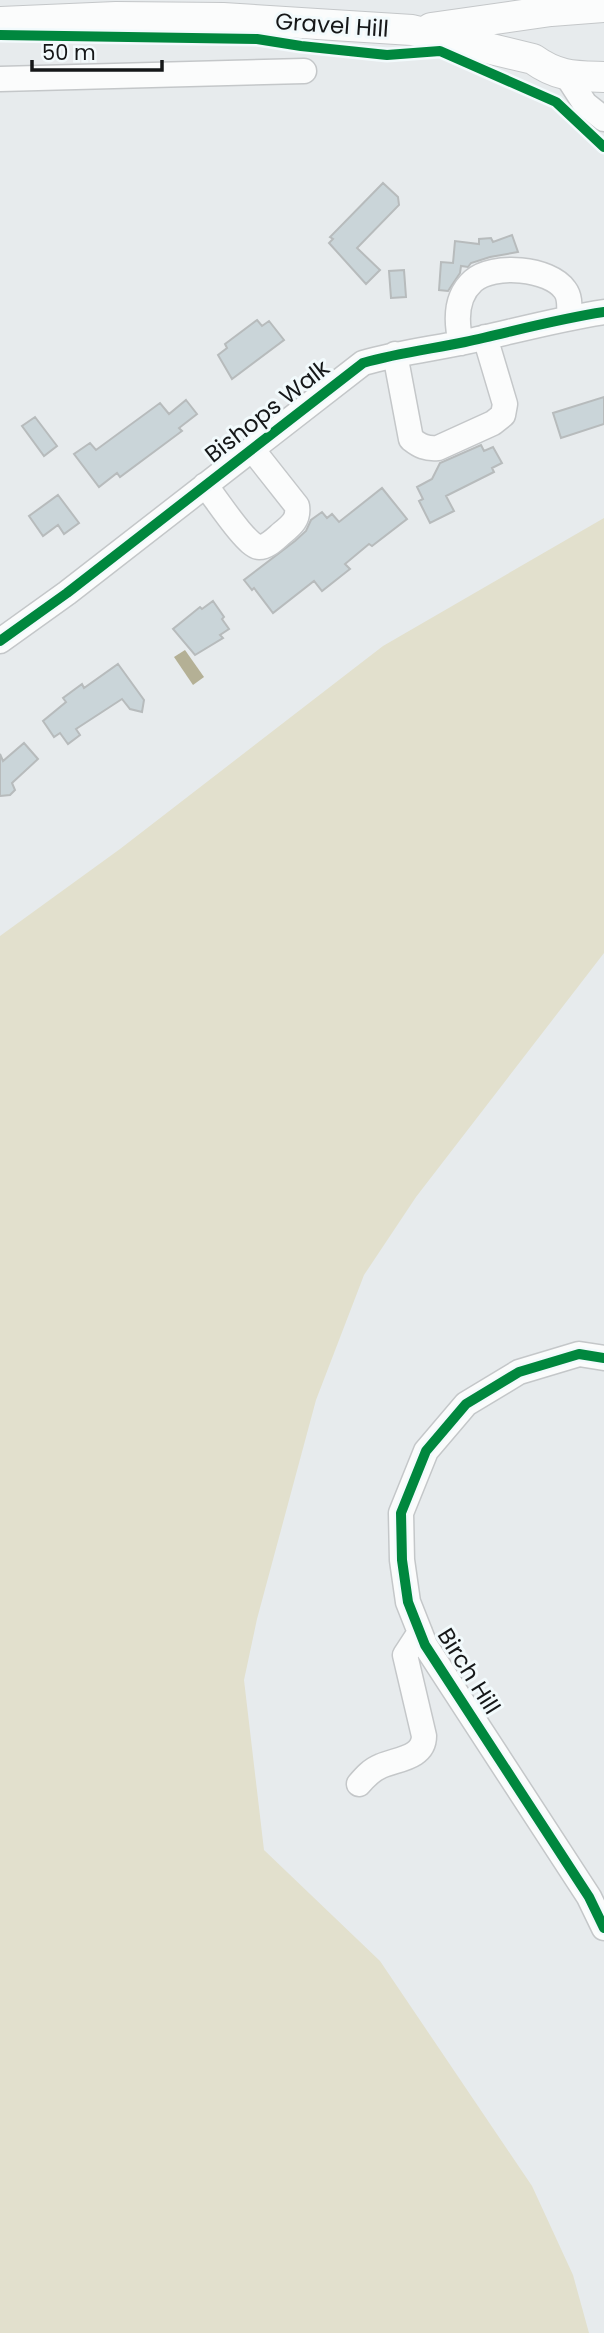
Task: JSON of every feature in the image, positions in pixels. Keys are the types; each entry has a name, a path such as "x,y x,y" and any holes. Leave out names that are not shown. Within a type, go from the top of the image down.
{"main road":[{"name":"Gravel Hill","path":"412,30 551,11 604,7"},
{"path":"533,59 533,34 551,11"},
{"name":"Gravel Hill","path":"0,22 116,16 209,18 412,30 533,59 567,76 604,77"}],"street":[{"name":"Gravel Hill","path":"0,79 304,71"},
{"path":"567,76 585,104 604,119"},
{"path":"461,342 457,323 466,290 478,278 500,272 528,271 558,282 569,297 569,317"},
{"name":"Bishops Walk","path":"0,641 29,622 363,363 569,317 604,312"},
{"path":"395,354 411,439 429,449 438,448 493,423 503,415 505,404 485,337"},
{"path":"205,485 246,540 255,547 269,544 296,521 297,506 252,449"},
{"name":"Birch Hill","path":"604,1358 579,1354 519,1372 466,1404 426,1451 401,1513 402,1560 408,1602 425,1645 589,1897 604,1928"},
{"path":"359,1784 379,1767 419,1751 424,1745 405,1655 420,1632"}],"shaded area":[{"path":"604,518 604,953 416,1197 364,1275 316,1400 257,1619 244,1680 264,1850 380,1961 532,2186 573,2275 589,2333 0,2333 0,936 120,849 383,646"},
{"path":"185,650 204,677 193,685 174,657"}],"building":[{"path":"383,183 398,197 399,205 357,248 380,270 366,284 329,243 333,239 330,237"},
{"path":"512,235 518,252 490,257 471,263 468,267 461,266 460,273 448,291 439,290 441,262 453,263 455,241 479,244 479,239 491,238 493,242"},
{"path":"404,270 406,297 391,298 389,271"},
{"path":"257,320 262,326 269,321 284,340 232,379 218,355 227,348 225,344"},
{"path":"604,397 604,424 561,438 553,413"},
{"path":"186,400 197,414 179,428 182,431 120,477 117,473 99,487 74,454 90,443 96,450 160,403 169,414"},
{"path":"35,417 57,446 44,456 22,426"},
{"path":"481,445 484,451 493,447 502,463 492,468 494,472 446,496 454,511 430,523 419,501 423,499 417,487 432,479 440,463"},
{"path":"382,488 407,519 345,564 350,569 322,591 314,581 273,613 254,588 252,590 244,580 295,541 306,531 311,520 322,512 327,518 332,514 339,522"},
{"path":"58,495 79,523 64,534 58,525 43,536 29,516"},
{"path":"213,601 229,629 220,635 223,638 195,655 173,629 200,607 202,609"},
{"path":"118,664 144,700 142,712 130,709 122,699 76,729 80,735 68,744 60,733 54,737 43,721 66,702 63,698 82,684 84,688"},
{"path":"24,743 38,759 12,783 15,790 10,795 0,796 0,754 3,761"}],"cycle path":[{"path":"0,35 257,39 387,55 440,51 556,102 604,147"},
{"path":"0,641 67,593 363,363 604,312"},
{"path":"604,1358 579,1354 519,1372 466,1404 426,1451 401,1513 402,1560 408,1602 425,1645 589,1897 604,1928"}]}
